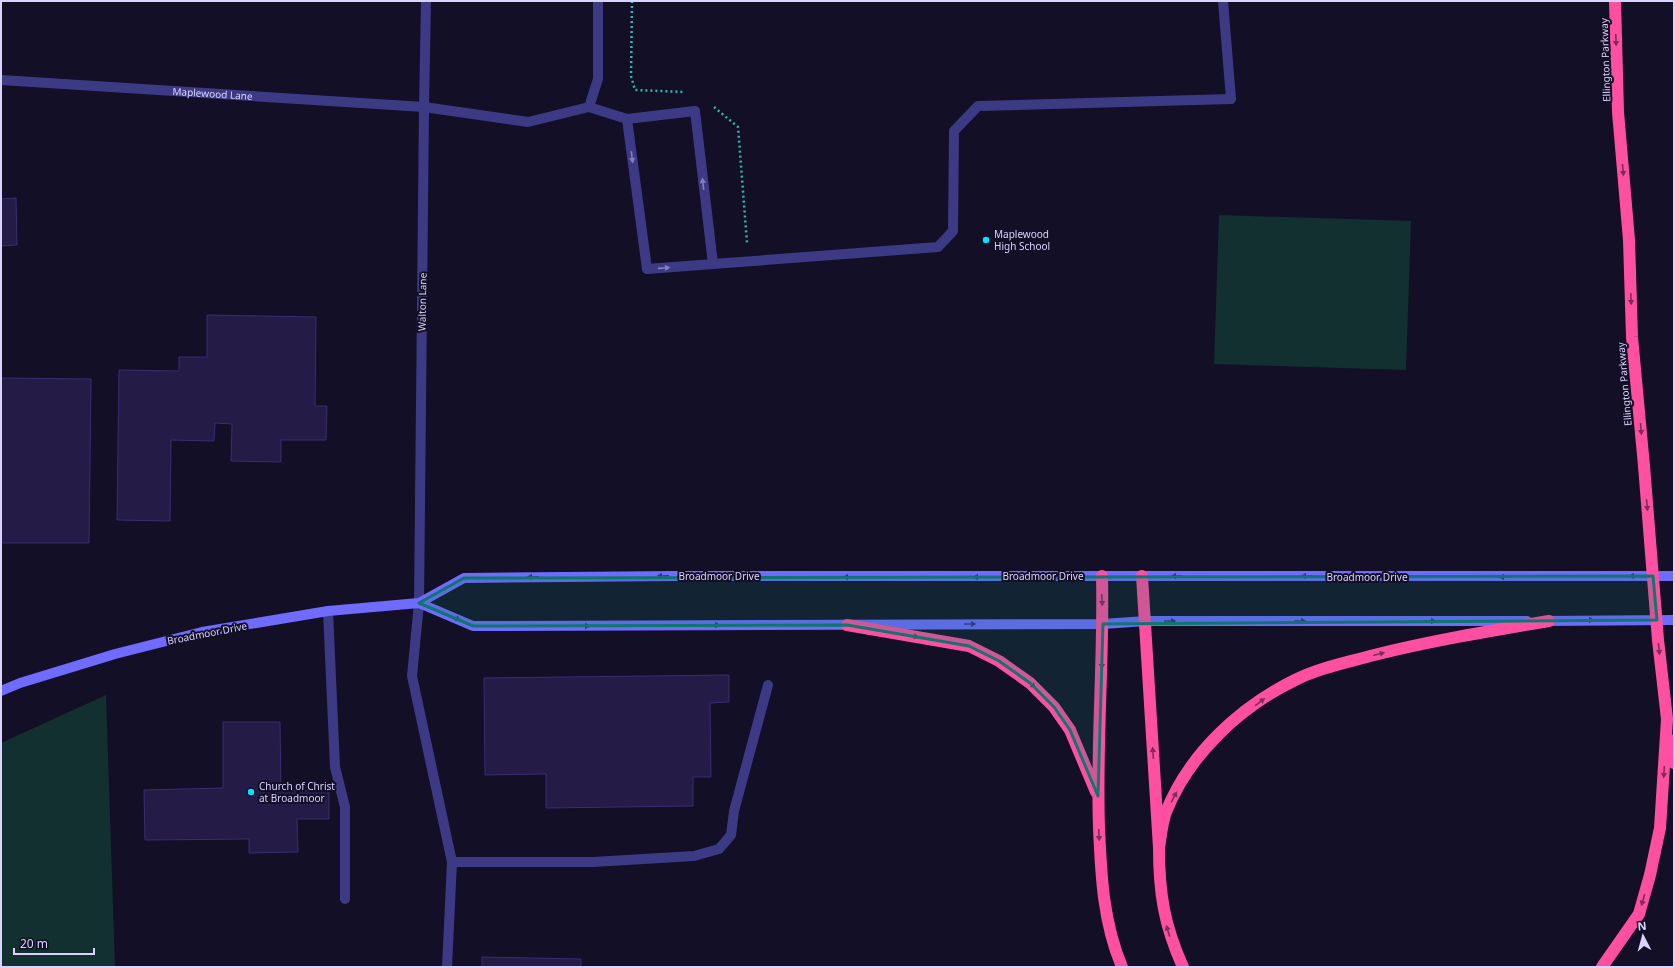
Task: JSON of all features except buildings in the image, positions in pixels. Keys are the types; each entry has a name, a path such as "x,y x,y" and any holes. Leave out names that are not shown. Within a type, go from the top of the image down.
{"highway":[{"name":"Ellington Parkway","path":"1615,1 1618,112 1630,240 1632,337 1658,640 1667,719 1674,763"},
{"path":"1102,576 1103,624 1098,796 1101,878 1107,922 1122,967"},
{"path":"1142,576 1159,848 1159,882 1165,920 1174,948 1183,967"},
{"path":"1159,848 1166,813 1183,780 1208,744 1270,694 1296,680 1331,666 1444,639 1549,621"},
{"path":"847,625 969,646 999,661 1030,683 1054,707 1070,730 1098,796"},
{"path":"1602,967 1639,914 1650,875 1660,828 1667,719"}],"main road":[{"name":"Broadmoor Drive","path":"1,691 20,683 115,654 202,632 328,610 419,603 464,578 674,576 1674,576"},
{"name":"Broadmoor Drive","path":"419,603 473,626 1103,624 1146,621 1674,620"}],"street":[{"name":"Walton Lane","path":"426,1 419,603 412,676 452,862 447,967"},
{"path":"598,1 598,79 589,107 627,119 695,111 713,264"},
{"path":"627,119 647,269 938,247 953,231 954,131 978,106 1231,99 1223,1"},
{"name":"Maplewood Lane","path":"1,80 424,107 528,122 589,107"},
{"path":"328,610 335,767 346,807 345,898"},
{"path":"452,862 593,862 694,856 719,849 731,835 734,811 768,685"}],"path":[{"path":"632,1 631,76 635,90 690,92"},
{"path":"709,102 738,127 747,243 751,245"}],"highlighted area":[{"path":"1653,576 1657,620 1103,624 1098,796 1070,730 1054,707 1030,683 999,661 969,646 847,625 473,626 419,603 464,578"}],"green space":[{"path":"1219,215 1411,221 1406,370 1214,364"},
{"path":"106,695 115,967 1,967 1,743"}],"place":[{"name":"Maplewood High School","path":"986,240"},
{"name":"Church of Christ at Broadmoor","path":"251,792"}]}
